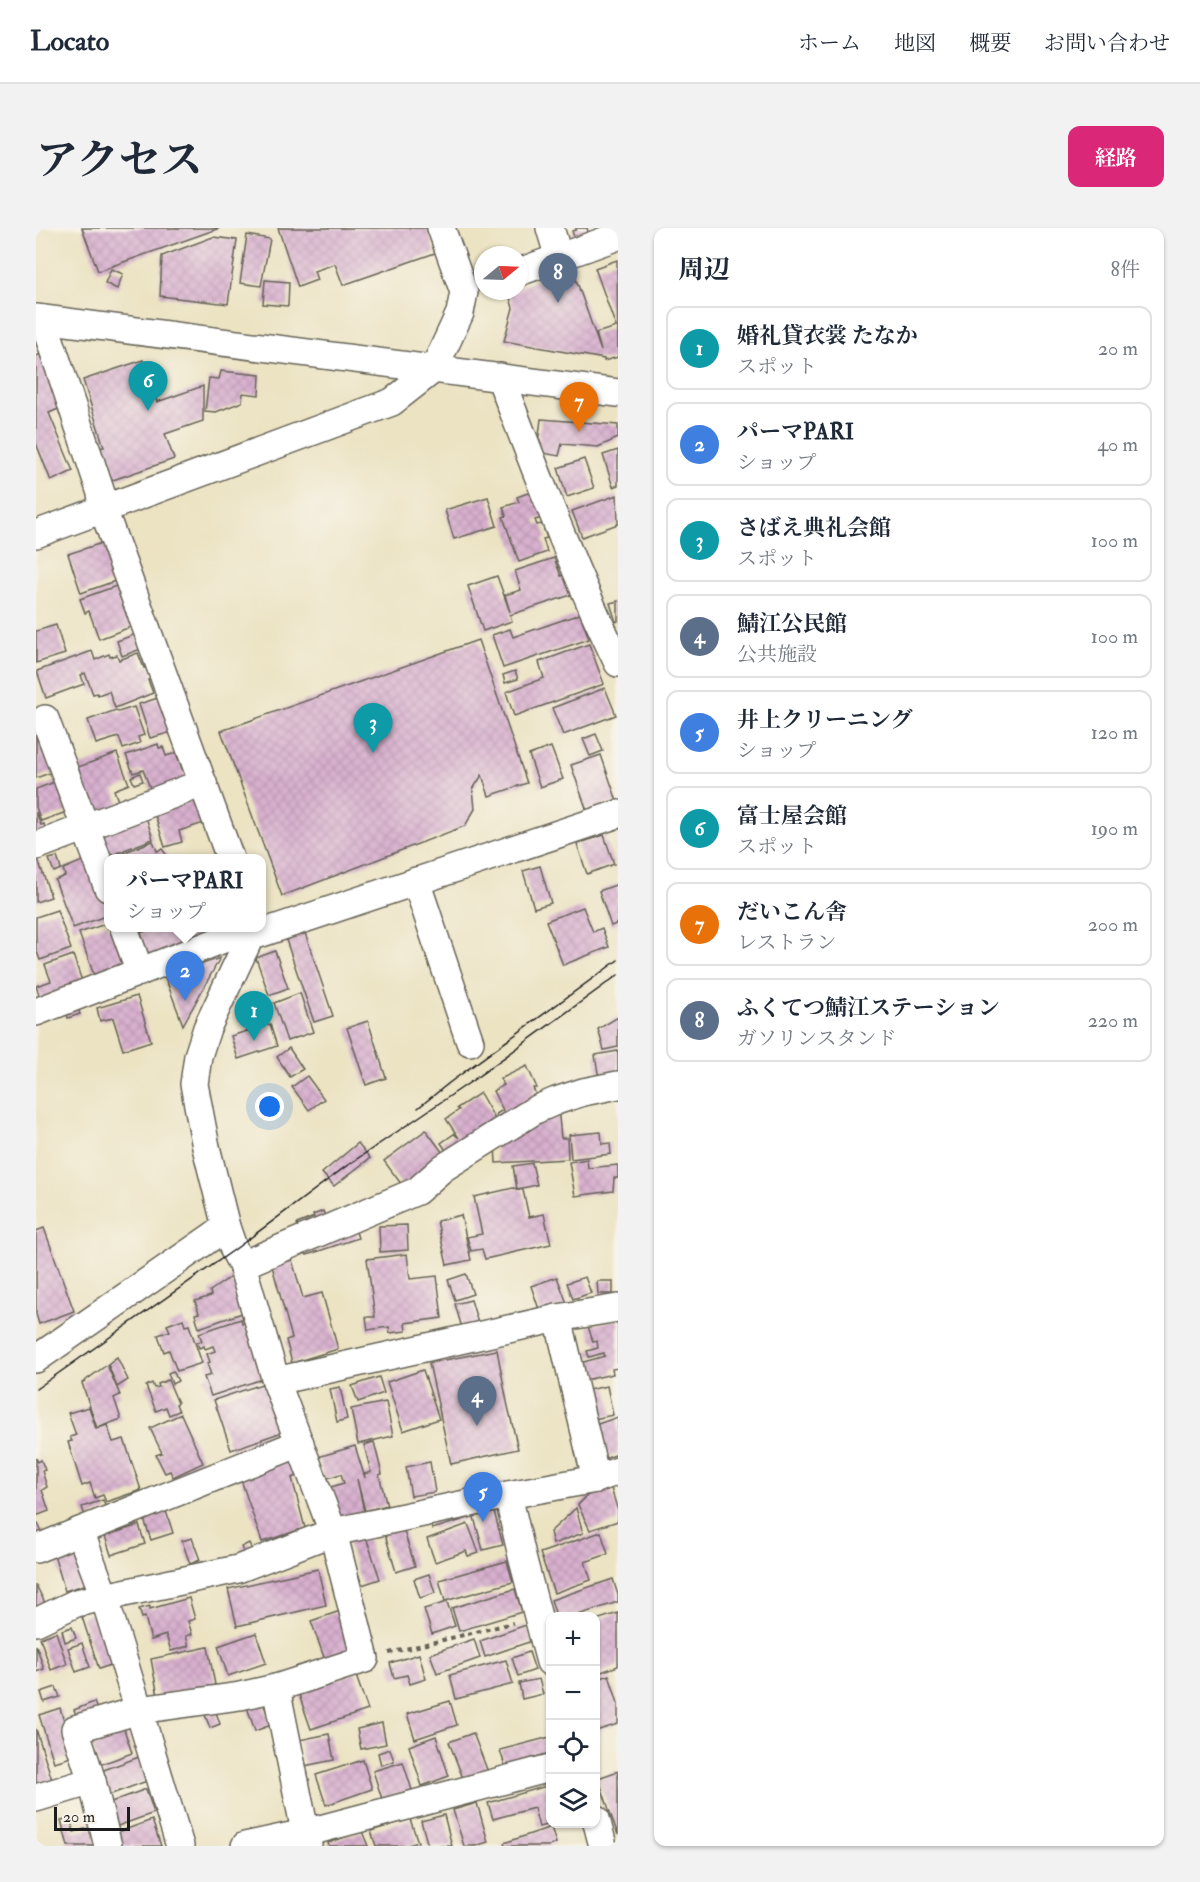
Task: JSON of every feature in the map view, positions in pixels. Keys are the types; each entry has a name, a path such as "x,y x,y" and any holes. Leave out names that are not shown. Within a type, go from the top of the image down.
{"street":[{"path":"36,534 392,402 434,369 473,288 441,228"},
{"path":"550,228 560,258"},
{"path":"528,269 618,236"},
{"path":"229,854 103,509 101,493 39,318 618,393"},
{"path":"500,377 567,550 618,663"},
{"path":"45,719 104,877"},
{"path":"36,846 203,783"},
{"path":"266,926 416,881 618,814"},
{"path":"416,881 470,1042"},
{"path":"126,932 140,972"},
{"path":"36,1012 248,932"},
{"path":"108,1846 92,1781 75,1729 139,1710 240,1696 276,1688 365,1659 333,1532 276,1381 242,1265 226,1227 206,1147 194,1084 198,1056 207,1028 251,932"},
{"path":"242,1265 417,1191 443,1168 536,1110 583,1092 618,1085"},
{"path":"36,1359 226,1227"},
{"path":"276,1381 558,1318 618,1308"},
{"path":"36,1622 76,1603 238,1569 333,1532 607,1475 558,1318"},
{"path":"36,1550 300,1443"},
{"path":"508,1495 546,1647"},
{"path":"80,1531 104,1596 180,1846"},
{"path":"276,1688 307,1839"},
{"path":"245,1846 307,1839 546,1769"},
{"path":"36,1798 92,1781"},
{"path":"598,1828 603,1846"}],"path":[{"path":"365,1659 538,1617"}],"building":[{"path":"82,228 220,228 98,271"},
{"path":"278,228 427,228 435,253 343,285 335,264 314,271 317,280 298,287"},
{"path":"576,228 587,228 589,235 575,240 572,231"},
{"path":"247,235 270,239 261,286 240,283"},
{"path":"213,237 237,240 228,304 160,296 162,256"},
{"path":"617,260 618,357 604,361 604,359 504,341 513,308 511,300 528,300 528,284 572,268 601,351 596,333 616,327 595,268"},
{"path":"111,269 123,274 117,289 105,283"},
{"path":"265,280 289,282 288,306 263,304"},
{"path":"41,354 63,407 49,413 73,471 51,481 36,443 36,356"},
{"path":"143,360 157,402 203,386 203,421 165,434 174,459 110,481 99,448 104,447 83,380"},
{"path":"221,371 260,375 259,395 243,393 242,402 216,412 205,411 209,378 219,379"},
{"path":"541,419 618,425 618,438 598,447 562,444 559,456 537,452"},
{"path":"618,450 618,485 613,487 603,455"},
{"path":"584,459 594,488 567,497 558,468"},
{"path":"536,490 545,517 535,520 537,525 542,524 547,538 543,539 547,552 519,562 503,517 506,516 503,507 519,502 517,497"},
{"path":"617,495 618,524 582,537 572,511"},
{"path":"488,497 497,526 454,539 445,510"},
{"path":"105,542 118,580 81,593 68,554"},
{"path":"554,558 561,576 564,575 571,595 510,615 512,621 483,631 468,586 497,576 510,612 505,595 521,590 515,571"},
{"path":"119,585 133,626 99,639 89,611 85,613 80,599"},
{"path":"618,601 618,621 616,622 610,603"},
{"path":"580,614 589,639 503,668 492,635 510,629 513,637"},
{"path":"56,625 65,654 36,663 36,631"},
{"path":"136,634 141,649 122,656 117,641"},
{"path":"478,640 527,783 489,796 482,775 473,789 475,809 465,826 282,896 221,731"},
{"path":"589,644 604,684 514,716 506,692 544,678 539,662"},
{"path":"92,651 95,660 109,654 110,657 117,655 119,660 138,653 144,668 150,666 154,678 148,680 153,693 115,708 109,691 98,695 93,694 85,673 81,675 84,684 46,698 37,671"},
{"path":"515,671 518,679 505,683 503,675"},
{"path":"605,688 616,715 563,735 552,708"},
{"path":"161,697 172,732 150,738 139,704"},
{"path":"134,707 144,735 138,737 140,743 123,749 119,737 96,744 88,720 116,710 118,712"},
{"path":"36,726 58,770 36,778"},
{"path":"596,734 603,751 590,756 583,739"},
{"path":"158,744 159,748 163,747 166,756 176,753 187,782 153,795 143,770 133,773 126,755"},
{"path":"551,747 563,779 540,787 529,755"},
{"path":"117,753 129,784 114,790 120,806 93,816 73,769"},
{"path":"601,755 617,801 587,811 571,765"},
{"path":"140,773 143,781 134,784 131,777"},
{"path":"60,780 72,810 41,821 36,807 36,789"},
{"path":"200,798 207,822 179,831 182,842 165,847 154,812"},
{"path":"36,812 41,825 44,824 47,833 36,833"},
{"path":"145,814 153,839 114,854 108,854 100,831"},
{"path":"604,835 614,864 587,874 577,844"},
{"path":"153,841 157,851 162,849 166,854 120,854"},
{"path":"57,857 61,869 54,872 49,859"},
{"path":"90,858 104,898 104,916 73,928 55,880 65,876 63,869"},
{"path":"36,859 38,859 51,897 36,902"},
{"path":"540,866 551,903 534,908 523,871"},
{"path":"618,884 618,923 611,926 599,891"},
{"path":"583,907 593,932 602,928 609,947 563,965 546,921"},
{"path":"57,910 71,949 40,960 36,949 36,917"},
{"path":"104,924 104,932 117,932 130,966 95,978 79,933"},
{"path":"304,930 333,1016 314,1022 285,937"},
{"path":"194,932 198,944 146,962 137,934"},
{"path":"275,951 288,988 269,995 256,958"},
{"path":"73,955 83,984 40,998 36,986 51,981 45,965"},
{"path":"220,958 183,1025 165,977"},
{"path":"300,993 313,1032 287,1041 274,1003"},
{"path":"137,996 151,1041 123,1050 113,1018 100,1021 97,1008"},
{"path":"77,1005 80,1014 68,1018 65,1009"},
{"path":"618,1017 618,1047 604,1050 598,1029"},
{"path":"368,1021 386,1078 366,1085 347,1028"},
{"path":"270,1024 277,1046 238,1059 231,1036"},
{"path":"289,1048 303,1069 290,1077 277,1057"},
{"path":"618,1051 618,1076 599,1079 595,1055"},
{"path":"527,1066 537,1088 533,1088 538,1099 500,1122 496,1114 503,1110 493,1091 504,1085 500,1079"},
{"path":"307,1076 324,1099 309,1110 292,1087"},
{"path":"480,1093 496,1121 449,1155 441,1143 454,1134 459,1138 446,1119 459,1110 457,1108"},
{"path":"558,1107 561,1138 567,1138 568,1159 496,1163 495,1145"},
{"path":"426,1130 443,1153 427,1164 431,1169 405,1189 384,1161"},
{"path":"601,1132 602,1144 610,1143 611,1154 571,1159 569,1135"},
{"path":"358,1143 370,1158 334,1186 322,1173"},
{"path":"587,1159 588,1168 618,1165 618,1178 614,1178 613,1191 575,1196 569,1162"},
{"path":"532,1163 537,1185 517,1189 513,1166"},
{"path":"513,1188 523,1190 529,1217 544,1214 551,1244 485,1259 482,1249 471,1251 467,1237 482,1234 474,1197"},
{"path":"323,1211 327,1222 300,1232 297,1224"},
{"path":"461,1215 471,1260 447,1265 437,1221"},
{"path":"354,1225 358,1238 307,1255 303,1242"},
{"path":"407,1225 408,1250 380,1252 379,1226"},
{"path":"44,1228 74,1311 39,1324 36,1314 36,1231"},
{"path":"407,1254 410,1279 437,1276 442,1318 405,1323 406,1331 390,1333 389,1327 368,1330 366,1317 375,1317 367,1259"},
{"path":"292,1260 303,1298 322,1293 338,1349 292,1363 286,1340 292,1338 272,1266"},
{"path":"466,1274 473,1294 455,1300 448,1280"},
{"path":"232,1276 245,1312 199,1328 195,1314 199,1313 195,1301 211,1296 210,1291"},
{"path":"557,1277 568,1306 541,1315 531,1286"},
{"path":"585,1277 591,1293 573,1299 567,1283"},
{"path":"597,1281 613,1281 613,1294 598,1294"},
{"path":"471,1300 478,1323 462,1328 455,1304"},
{"path":"183,1319 185,1326 189,1325 202,1363 177,1371 169,1350 164,1352 158,1335 170,1331 167,1325"},
{"path":"241,1319 242,1323 245,1322 268,1377 211,1396 204,1377 211,1375 207,1354 215,1351 213,1346 205,1349 204,1346 199,1348 197,1342 202,1341 199,1333"},
{"path":"618,1319 618,1368 612,1369 613,1374 585,1380 580,1363 605,1356 604,1353 589,1357 587,1351 598,1348 597,1341 593,1342 588,1326"},
{"path":"497,1350 518,1449 451,1464 429,1363"},
{"path":"117,1357 128,1380 117,1387 108,1364"},
{"path":"107,1365 120,1395 114,1398 121,1419 97,1428 82,1383"},
{"path":"423,1370 439,1419 403,1431 387,1382"},
{"path":"173,1371 178,1381 172,1384 168,1373"},
{"path":"379,1377 384,1393 358,1402 352,1386"},
{"path":"168,1380 179,1411 169,1415 166,1407 156,1411 146,1386 152,1383 154,1388 159,1387 158,1384"},
{"path":"271,1381 288,1430 231,1450 214,1400"},
{"path":"607,1386 613,1415 589,1420 583,1391"},
{"path":"340,1387 347,1419 337,1422 330,1389"},
{"path":"386,1402 393,1436 358,1444 351,1409"},
{"path":"89,1407 96,1429 107,1425 113,1442 124,1439 141,1490 106,1502 103,1495 95,1498 90,1483 82,1486 68,1442 72,1441 70,1437 76,1435 68,1413"},
{"path":"181,1414 203,1463 173,1477 170,1471 165,1473 156,1455 162,1453 150,1428"},
{"path":"618,1417 618,1454 604,1459 592,1426"},
{"path":"374,1442 387,1505 365,1511 357,1479 364,1511 337,1519 328,1488 344,1483 341,1474 324,1479 318,1457 355,1446 365,1478 364,1474 371,1472 364,1445"},
{"path":"297,1452 306,1472 292,1478 305,1528 262,1542 239,1474"},
{"path":"36,1458 38,1462 41,1460 45,1470 42,1471 47,1487 42,1490 49,1511 36,1516"},
{"path":"430,1462 435,1492 411,1496 406,1467"},
{"path":"610,1485 618,1511 618,1521 590,1530 578,1505 591,1492"},
{"path":"103,1500 107,1511 86,1519 82,1507"},
{"path":"492,1504 503,1545 483,1550 472,1510"},
{"path":"576,1508 583,1533 553,1544 550,1532"},
{"path":"466,1509 469,1518 432,1529 429,1520"},
{"path":"166,1511 173,1533 151,1540 144,1519"},
{"path":"38,1524 43,1534 36,1537 36,1525"},
{"path":"468,1524 479,1553 468,1556 466,1551 435,1562 427,1539"},
{"path":"139,1525 145,1544 111,1555 105,1536"},
{"path":"402,1525 415,1566 396,1572 384,1531"},
{"path":"601,1532 608,1554 585,1562 591,1580 554,1593 540,1553"},
{"path":"346,1537 366,1537 380,1579 362,1585"},
{"path":"192,1538 200,1560 190,1564 182,1541"},
{"path":"249,1543 252,1550 244,1554 241,1547"},
{"path":"74,1544 87,1584 65,1591 53,1551"},
{"path":"507,1561 513,1582 445,1601 439,1580"},
{"path":"318,1569 326,1605 237,1626 228,1589"},
{"path":"429,1574 435,1593 420,1598 414,1579"},
{"path":"613,1579 618,1595 618,1602 587,1612 555,1612 551,1600"},
{"path":"36,1585 45,1603 36,1607"},
{"path":"515,1589 522,1612 459,1631 452,1608"},
{"path":"189,1598 195,1619 188,1621 192,1634 186,1636 189,1646 171,1651 166,1635 151,1640 145,1617 142,1618 139,1609 150,1606 150,1609"},
{"path":"447,1602 455,1626 432,1634 424,1609"},
{"path":"343,1610 357,1649 325,1660 311,1621"},
{"path":"98,1612 116,1663 99,1669 82,1617"},
{"path":"618,1613 618,1666 600,1673 600,1666 600,1619"},
{"path":"526,1625 532,1641 485,1657 480,1641"},
{"path":"72,1627 76,1638 65,1642 62,1630"},
{"path":"56,1632 67,1664 51,1670 40,1638"},
{"path":"256,1633 266,1663 228,1676 218,1646"},
{"path":"474,1639 480,1658 437,1673 430,1654"},
{"path":"82,1643 90,1667 76,1672 68,1648"},
{"path":"36,1645 44,1669 36,1672"},
{"path":"208,1647 215,1685 158,1696 151,1659"},
{"path":"529,1652 535,1670 518,1676 512,1658"},
{"path":"419,1654 426,1679 410,1684 407,1675 394,1678 390,1663"},
{"path":"506,1660 513,1684 456,1699 450,1675"},
{"path":"355,1673 368,1710 311,1729 298,1692"},
{"path":"609,1675 618,1703 618,1724 600,1730 600,1720 600,1678"},
{"path":"539,1679 543,1694 522,1699 519,1683"},
{"path":"56,1687 60,1697 44,1702 41,1692"},
{"path":"450,1701 457,1725 415,1739 407,1714"},
{"path":"94,1702 98,1712 78,1719 74,1710"},
{"path":"263,1702 271,1725 255,1731 247,1707"},
{"path":"60,1708 75,1756 54,1762 39,1715"},
{"path":"216,1712 220,1724 210,1728 205,1715"},
{"path":"382,1723 386,1744 361,1749 357,1729"},
{"path":"123,1726 132,1753 99,1765 89,1737"},
{"path":"36,1729 53,1783 36,1787"},
{"path":"473,1733 488,1772 464,1781 449,1742"},
{"path":"329,1734 334,1760 304,1766 299,1740"},
{"path":"436,1736 449,1776 422,1786 409,1746"},
{"path":"546,1738 546,1754 505,1766 500,1750"},
{"path":"390,1749 394,1761 381,1765 378,1753"},
{"path":"139,1757 147,1781 109,1795 101,1771"},
{"path":"363,1760 372,1789 326,1805 316,1775"},
{"path":"403,1762 412,1790 382,1799 373,1771"},
{"path":"618,1771 618,1835 600,1784 600,1777"},
{"path":"546,1786 546,1825 539,1827 534,1808 493,1819 488,1803"},
{"path":"146,1789 154,1813 115,1827 106,1804"},
{"path":"477,1803 488,1842 475,1846 464,1846 453,1810"},
{"path":"444,1815 452,1846 428,1846 421,1821"},
{"path":"70,1818 74,1832 92,1827 97,1846 68,1846 61,1820"},
{"path":"410,1819 418,1842 405,1846 376,1846 371,1831"},
{"path":"152,1820 161,1846 117,1846 113,1834"},
{"path":"551,1828 556,1843 549,1846 505,1846 504,1843"},
{"path":"362,1831 368,1846 329,1846 328,1843"}],"tram line":[{"path":"418,1108 618,960"},
{"path":"36,1389 618,975"}],"place":[{"name":"ふくてつ鯖江ステーション","path":"558,303"},
{"name":"富士屋会館","path":"148,411"},
{"name":"だいこん舎","path":"579,432"},
{"name":"さばえ典礼会館","path":"373,753"},
{"name":"パーマPARI","path":"185,1001"},
{"name":"婚礼貸衣裳 たなか","path":"254,1041"},
{"name":"鯖江公民館","path":"477,1426"},
{"name":"井上クリーニング","path":"483,1522"}]}
